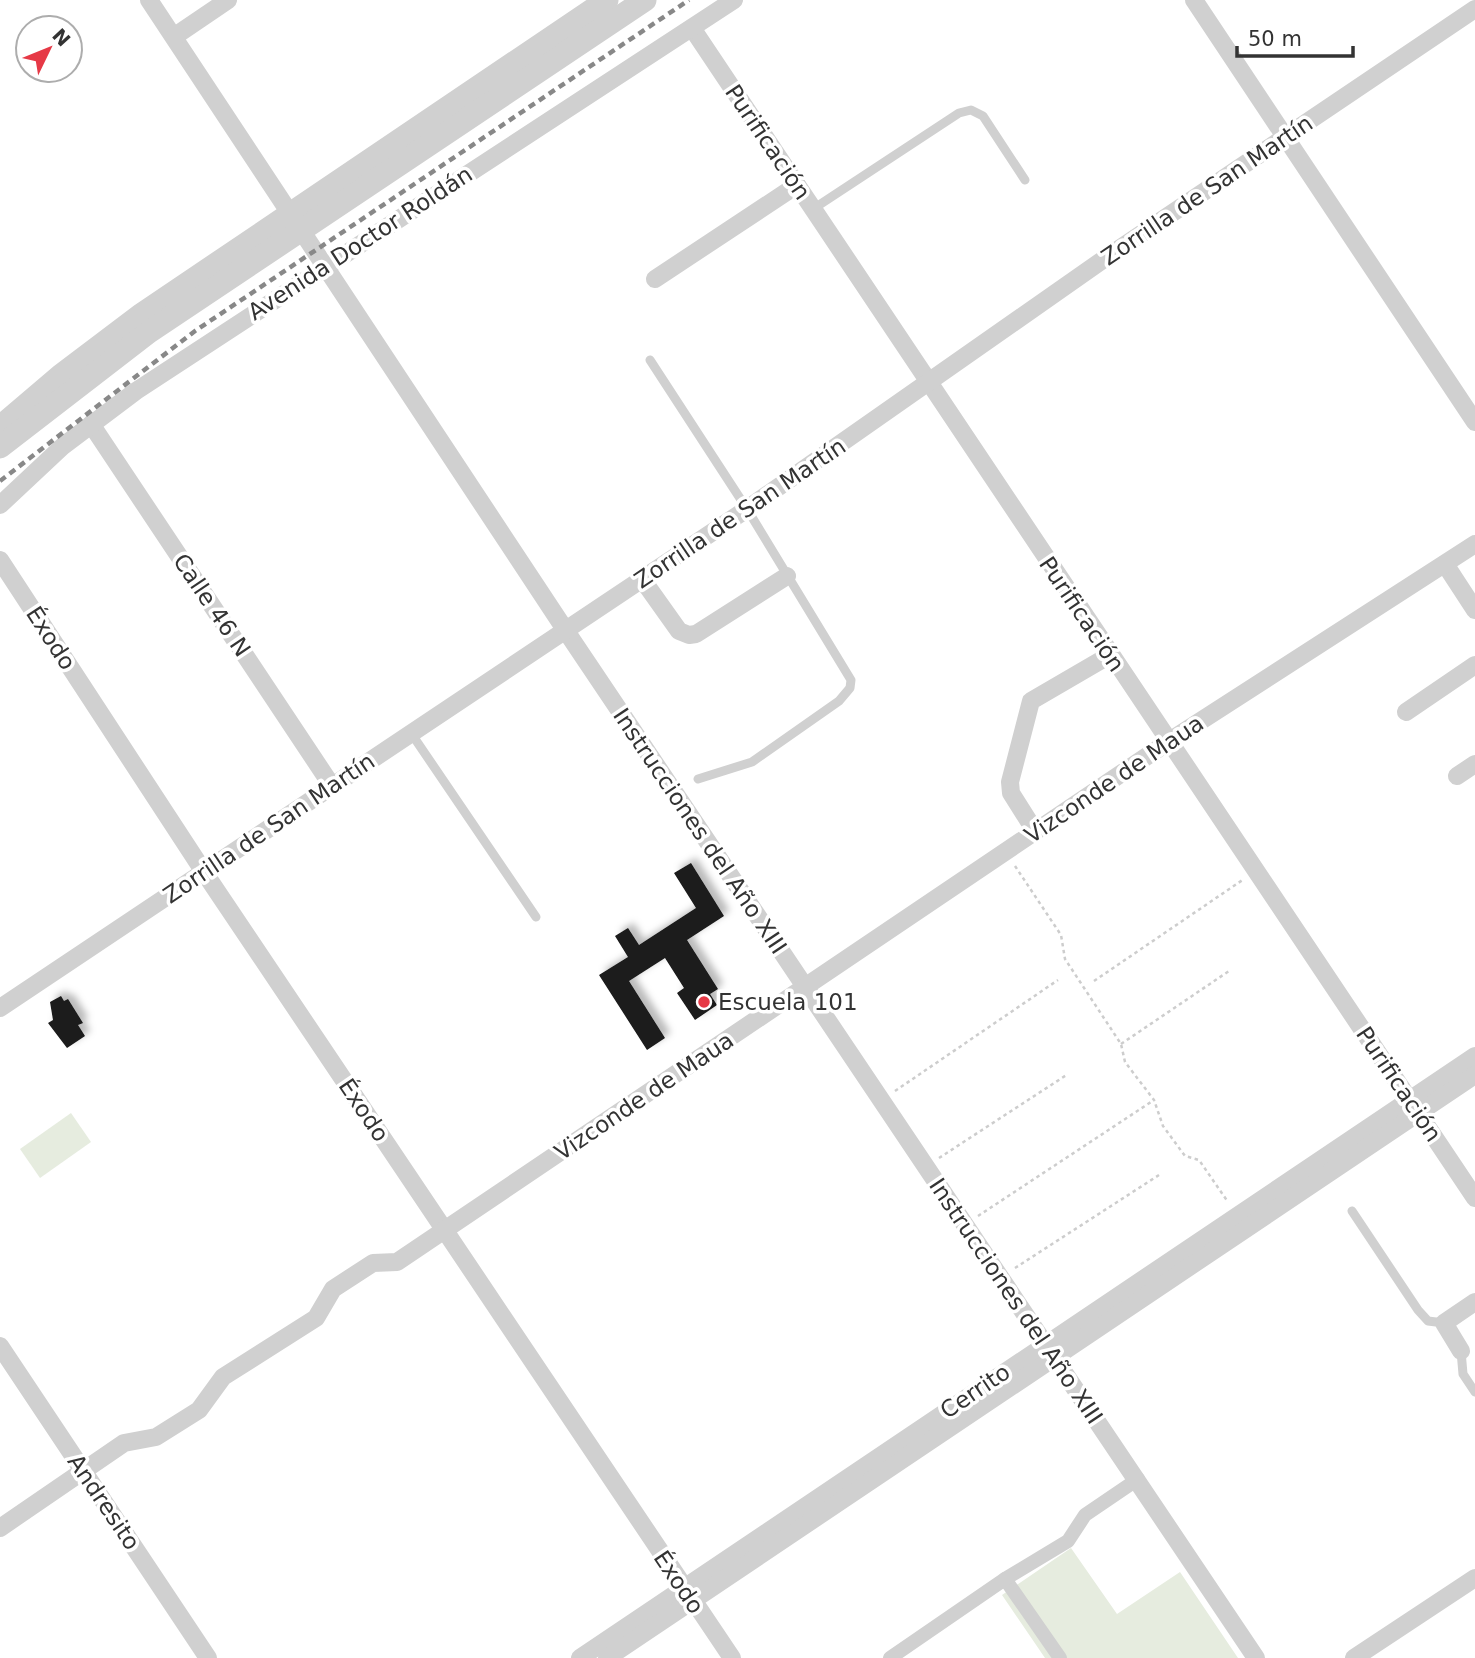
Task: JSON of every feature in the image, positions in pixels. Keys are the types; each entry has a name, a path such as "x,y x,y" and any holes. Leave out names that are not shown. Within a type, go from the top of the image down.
{"street":[{"name":"Instrucciones del Año XIII","path":"149,0 566,631 1256,1658"},
{"path":"175,36 228,0"},
{"name":"Avenida Doctor Roldán","path":"0,447 296,222 607,0"},
{"name":"Avenida Doctor Roldán","path":"0,428 61,376 142,314 296,222 645,0"},
{"name":"Avenida Doctor Roldán","path":"0,505 91,424 136,391 734,0"},
{"path":"1194,0 1472,412"},
{"name":"Zorrilla de San Martín","path":"0,1008 747,509 903,403 927,382 1475,9"},
{"name":"Purificación","path":"692,28 1475,1198"},
{"path":"655,279 797,185"},
{"name":"Calle 46 N","path":"91,424 332,786"},
{"name":"Vizconde de Maua","path":"0,1528 124,1443 156,1437 199,1410 223,1377 316,1318 333,1289 373,1263 397,1262 618,1116 805,986 1168,742 1475,544"},
{"name":"Éxodo","path":"0,560 204,872 732,1658"},
{"path":"1445,564 1475,610"},
{"path":"642,579 679,631 689,635 696,634 787,576"},
{"path":"1035,831 1011,793 1010,782 1031,701 1110,656"},
{"path":"1406,712 1475,665"},
{"path":"1457,776 1475,764"},
{"name":"Cerrito","path":"580,1658 688,1594 1414,1106 1475,1056"},
{"name":"Cerrito","path":"1048,1350 1237,1216 1414,1106 1475,1075"},
{"path":"1461,1351 1444,1323 1475,1302"},
{"name":"Andresito","path":"0,1346 208,1658"},
{"path":"890,1658 1004,1579 1068,1541 1086,1515 1138,1479"},
{"path":"1354,1658 1475,1578"},
{"path":"1004,1579 1060,1658"},
{"name":"Cerrito","path":"607,1658 688,1594"}],"lane":[{"path":"813,209 959,113 971,110 983,116 1025,180"},
{"path":"650,360 850,673 850,688 839,701 752,762 698,779"},
{"path":"411,733 536,917"},
{"path":"1352,1211 1418,1310 1428,1321 1444,1323"},
{"path":"1461,1351 1463,1374 1475,1392"}],"path":[{"path":"1005,852 1061,935 1065,958 1121,1044 1125,1062 1154,1100 1163,1126 1185,1156 1199,1160 1237,1216"},
{"path":"1094,981 1255,870"},
{"path":"1121,1044 1229,971"},
{"path":"881,1100 1058,980"},
{"path":"925,1166 1068,1074"},
{"path":"965,1225 1154,1100"},
{"path":"1000,1278 1159,1175"}],"shaded area":[{"path":"71,1113 91,1142 40,1178 20,1149"},
{"path":"1071,1548 1117,1614 1180,1572 1238,1658 1045,1658 1002,1595"}],"building":[{"path":"691,863 724,916 687,940 718,989 710,994 717,1005 695,1020 677,993 684,988 665,958 629,981 665,1038 647,1050 599,975 628,957 615,936 628,928 639,945 696,908 674,873"},
{"path":"61,996 64,1001 68,999 83,1023 78,1025 85,1036 67,1048 48,1023 53,1020 50,1002"}],"railway":[{"path":"0,481 195,331 689,0"}],"place":[{"name":"Escuela 101","path":"704,1002"}]}
